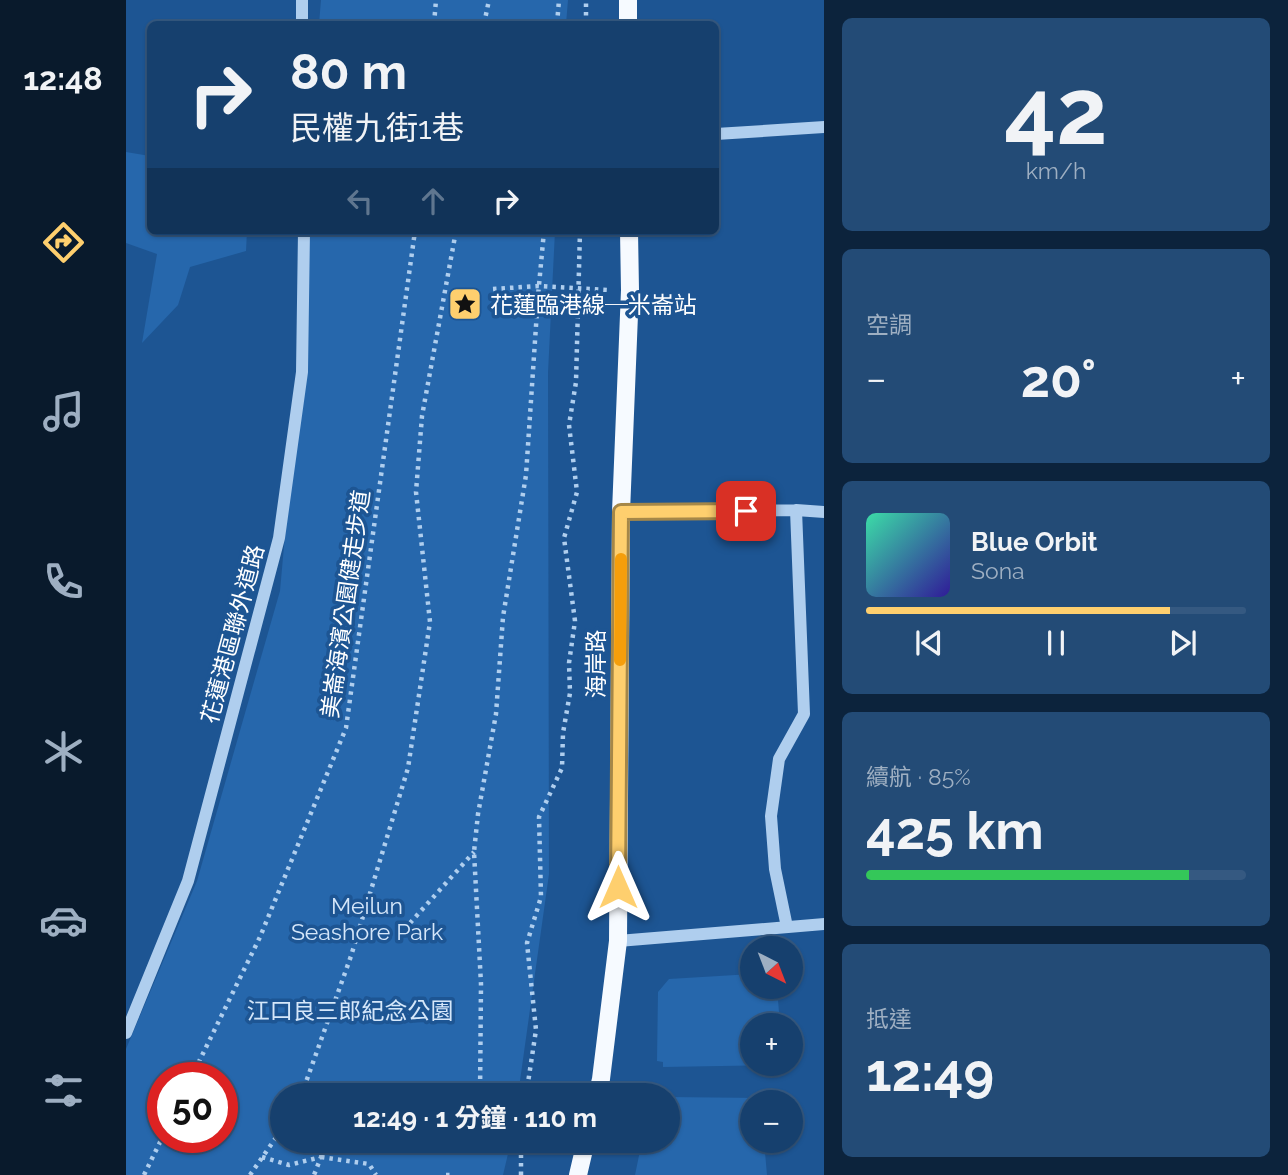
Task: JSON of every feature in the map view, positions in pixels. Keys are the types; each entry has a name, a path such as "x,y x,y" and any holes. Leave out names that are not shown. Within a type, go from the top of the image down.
{"main road":[{"path":"628,0 628,21"},
{"name":"海岸路","path":"600,1083 618,941 621,512 631,290 629,235"},
{"path":"578,1175 583,1153"}],"street":[{"path":"302,0 302,21"},
{"path":"719,134 824,127"},
{"name":"花蓮港區聯外道路","path":"126,1033 188,881 279,538 302,372 304,235"},
{"path":"787,927 775,869 771,816 779,760 804,714 796,510"},
{"path":"621,512 824,512"},
{"path":"618,941 824,924"}],"path":[{"path":"434,21 436,0"},
{"path":"485,21 489,0"},
{"path":"557,21 559,0"},
{"path":"586,0 586,21"},
{"name":"美崙海濱公園健走步道","path":"199,1062 260,937 346,728 414,235"},
{"path":"306,1083 351,956 408,768 430,622 416,492 422,416 455,235"},
{"path":"481,1083 481,984 474,852 496,714 503,617 526,475 544,235"},
{"path":"528,1083 536,1030 527,943 541,897 539,817 562,768 563,733 570,693 569,663 575,621 564,538 577,492 569,425 576,382 580,235"},
{"path":"494,289 538,286 579,290 631,290"},
{"path":"410,923 474,852"},
{"path":"250,1175 270,1145"},
{"path":"144,1175 155,1153"},
{"path":"521,1153 521,1175"},
{"path":"261,1157 289,1165 321,1157 369,1164 376,1175"},
{"path":"314,1175 321,1157"}],"green space":[{"path":"321,0 568,0 566,21 319,21"},
{"path":"126,152 147,156 147,235 247,235 246,251 190,267 178,305 142,343 157,254 126,243"},
{"name":"Meilun Seashore Park","path":"308,235 555,235 548,373 549,874 520,1083 270,1083 270,1153 508,1153 503,1175 126,1175 126,1049 197,881 280,591 304,323"},
{"path":"740,975 740,999 778,999 779,1013 740,1013 740,1066 663,1067 663,1062 657,1061 658,992 669,979"},
{"path":"680,1097 740,1098 740,1153 765,1153 767,1175 635,1175 640,1153 680,1153"}],"slow traffic":[{"path":"620,660 621,559"}],"place":[{"name":"花蓮臨港線─米崙站","path":"465,304"}],"route":[{"path":"618,887 621,512 746,511"}],"park label":[{"name":"江口良三郎紀念公園","path":"350,1010"}]}
